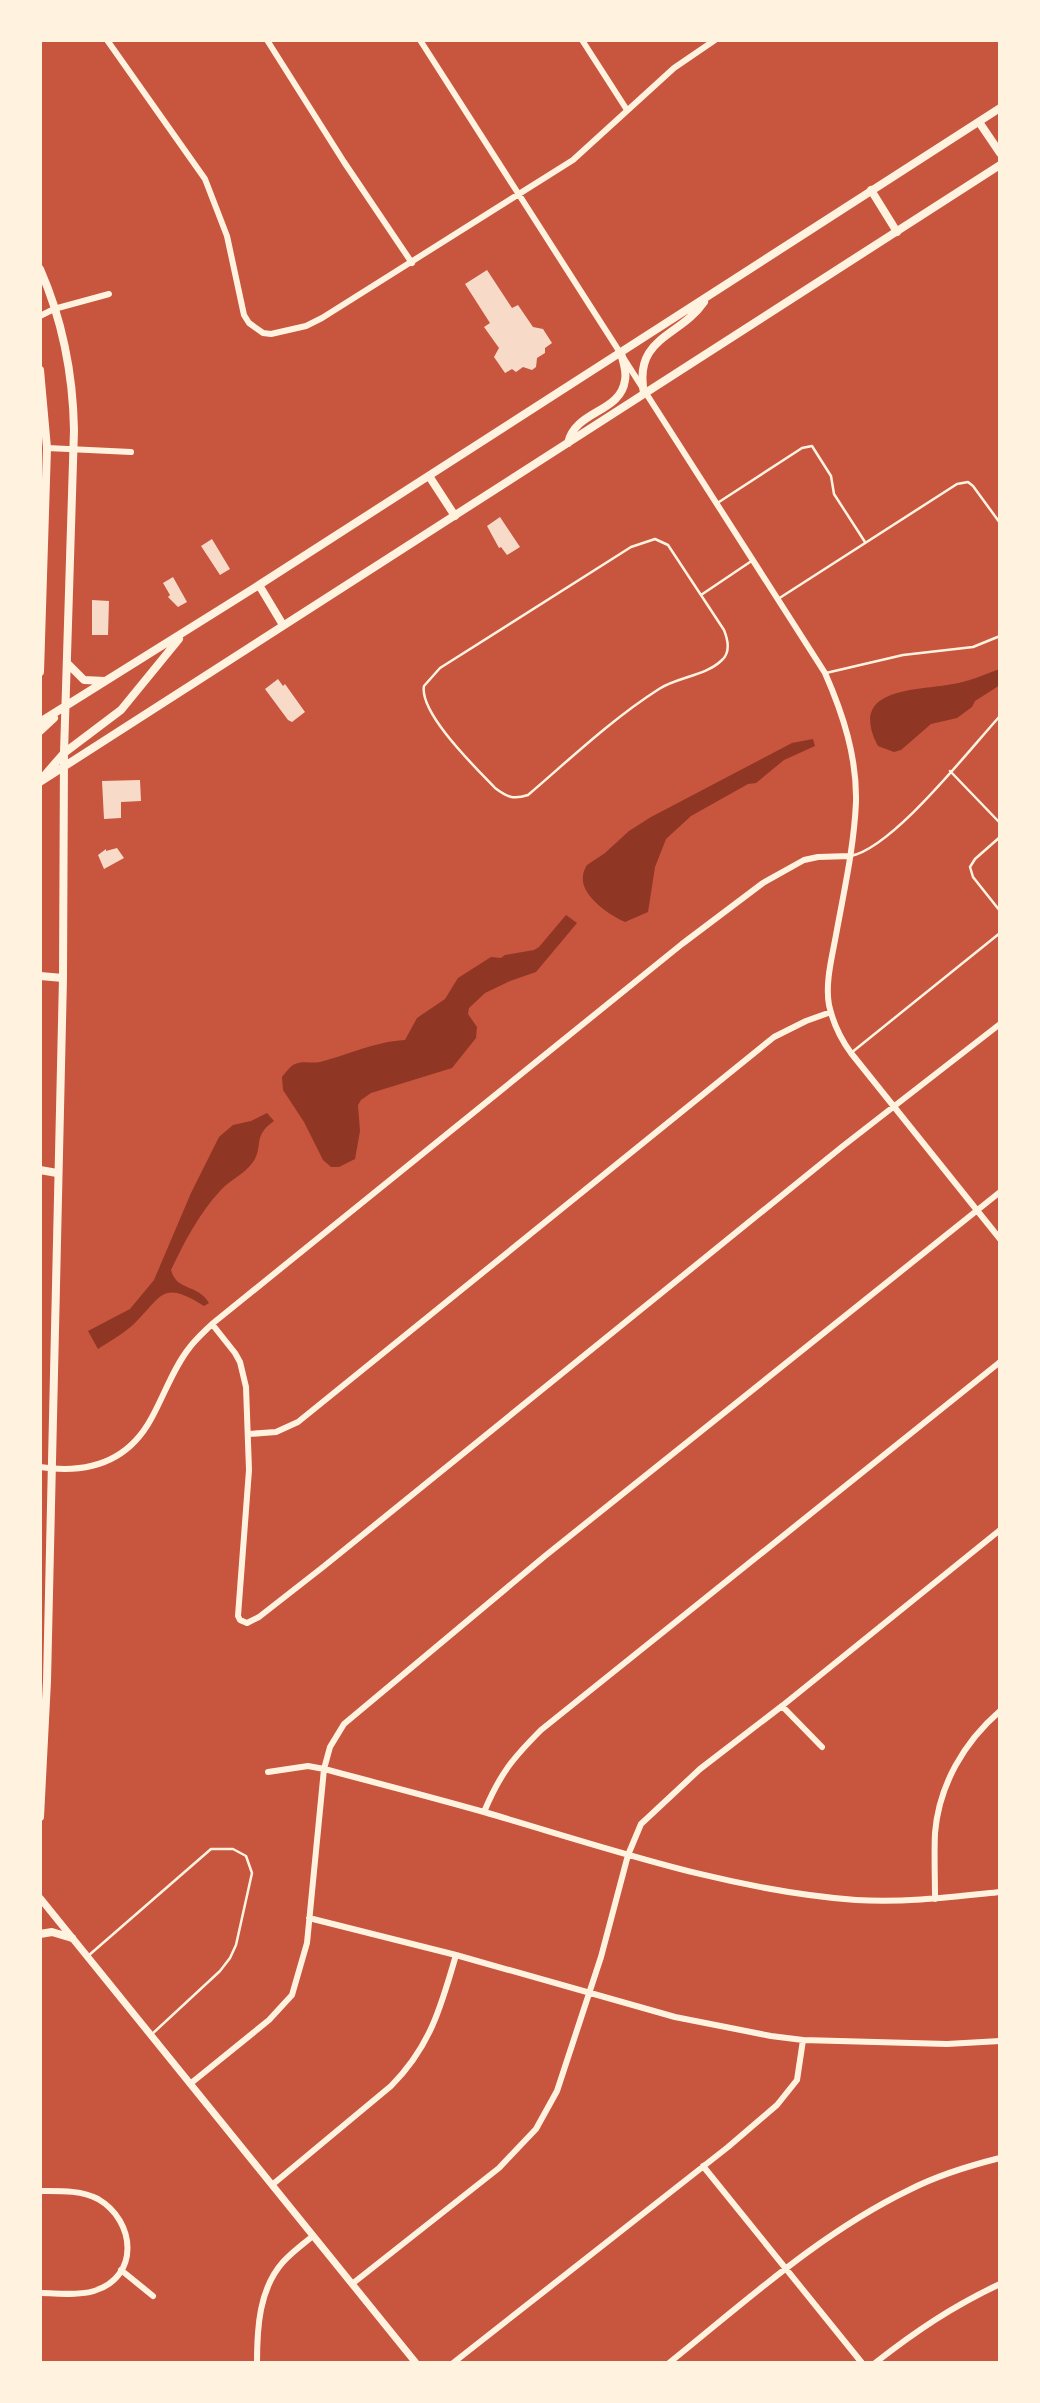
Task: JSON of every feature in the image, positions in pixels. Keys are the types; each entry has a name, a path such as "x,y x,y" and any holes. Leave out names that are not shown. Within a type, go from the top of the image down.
{"main road":[{"path":"40,722 183,634 1000,108"},
{"path":"979,122 1000,153"},
{"path":"40,782 1000,165"},
{"path":"872,190 897,232"},
{"path":"40,269 54,309 71,382 73,449 63,766 63,978 40,1817"},
{"path":"644,393 642,379 651,348 659,339 698,311 708,296"},
{"path":"568,443 573,428 611,403 622,391 625,372 621,353"},
{"path":"40,370 47,448 40,672"},
{"path":"429,476 455,516"},
{"path":"259,585 283,625"},
{"path":"40,782 64,753 121,710 183,634"},
{"path":"67,663 85,680 107,681"},
{"path":"40,732 66,706"},
{"path":"40,976 63,978"},
{"path":"40,1170 57,1173"},
{"path":"40,1934 52,1932 72,1938"}],"street":[{"path":"107,40 205,179 227,236 244,315 253,327 271,334 306,326 323,318 573,160 674,68 715,40"},
{"path":"267,40 412,263"},
{"path":"420,40 825,673 838,702 848,736 856,802 850,856 831,962 831,1012 839,1036 851,1053 1000,1239"},
{"path":"582,40 626,110"},
{"path":"40,316 54,309 109,294"},
{"path":"47,448 131,452"},
{"path":"40,1467 73,1470 103,1463 131,1446 151,1421 189,1348 212,1324 682,944 763,883 804,860 850,856"},
{"path":"249,1434 276,1432 298,1422 774,1037 798,1024 831,1012"},
{"path":"212,1324 227,1340 240,1362 246,1387 248,1470 238,1616 247,1623 259,1618 893,1107 1000,1024"},
{"path":"190,2084 269,2020 292,1995 307,1943 324,1769 337,1733 354,1713 545,1556 1000,1192"},
{"path":"484,1812 504,1770 541,1730 1000,1362"},
{"path":"352,2284 499,2168 536,2129 557,2091 589,1993 628,1855 641,1824 670,1795 1000,1531"},
{"path":"782,1706 822,1747"},
{"path":"935,1899 935,1834 944,1794 960,1756 1000,1711"},
{"path":"268,1772 308,1766 324,1769 484,1812 628,1855 761,1889 857,1900 935,1899 1000,1892"},
{"path":"40,1898 416,2363"},
{"path":"310,1918 456,1955 675,2017 771,2036 803,2040 947,2044 1000,2041"},
{"path":"272,2185 409,2068 439,2014 456,1955"},
{"path":"453,2363 738,2139 790,2091 797,2080 803,2040"},
{"path":"669,2363 786,2269 852,2222 907,2190 958,2169 1000,2158"},
{"path":"703,2166 862,2363"},
{"path":"40,2191 61,2191 100,2200 116,2215 129,2249 121,2270 105,2287 75,2294 40,2292"},
{"path":"257,2363 257,2327 273,2276 283,2261 313,2235"},
{"path":"121,2270 153,2296"},
{"path":"875,2363 919,2328 957,2305 999,2285"}],"lane":[{"path":"716,504 802,447 812,446 831,476 834,494 865,543"},
{"path":"778,599 957,484 964,482 973,486 1000,523"},
{"path":"655,539 668,545 701,595 727,640 728,645 722,661 660,688 615,721 528,794 519,798 506,796 495,788 438,722 423,699 424,686 440,668 640,543 655,539"},
{"path":"701,595 753,560"},
{"path":"825,673 903,654 973,647 1000,636"},
{"path":"850,856 861,854 882,841 926,799 1000,716"},
{"path":"950,771 1000,823"},
{"path":"1000,837 975,859 970,867 973,877 1000,911"},
{"path":"851,1053 1000,933"},
{"path":"87,1956 211,1849 233,1849 246,1856 252,1873 236,1945 230,1958 220,1971 151,2035"}],"shaded area":[{"path":"1000,669 1000,685 975,701 972,707 957,718 931,724 901,750 894,752 878,746 871,727 871,712 878,702 890,695 959,683"},
{"path":"813,739 815,746 784,760 756,783 748,784 691,816 666,839 655,867 648,912 625,922 611,915 586,890 583,873 587,865 629,831 792,743"},
{"path":"566,915 577,923 536,972 485,993 469,1008 468,1014 477,1027 476,1038 452,1068 371,1093 361,1100 358,1105 360,1131 355,1159 339,1167 331,1167 323,1160 304,1122 283,1090 282,1077 290,1068 304,1062 320,1062 372,1046 405,1040 417,1018 445,999 458,978 491,957 501,958 534,950"},
{"path":"267,1113 274,1121 263,1131 253,1162 224,1187 205,1209 171,1270 178,1282 199,1292 209,1303 204,1306 179,1294 164,1294 130,1328 98,1349 88,1331 130,1309 154,1280 191,1193 219,1137 233,1125 251,1121"}],"building":[{"path":"487,270 512,308 518,305 533,327 543,329 552,343 545,348 545,353 537,358 536,367 532,370 523,367 516,372 512,369 505,373 494,357 499,348 484,327 490,323 465,284"},
{"path":"500,517 520,547 507,555 499,548 487,526"},
{"path":"212,539 230,569 220,575 201,546"},
{"path":"173,577 187,602 178,607 168,597 170,595 163,583"},
{"path":"92,600 109,601 108,635 92,635"},
{"path":"278,679 283,686 285,684 305,712 292,722 265,689"},
{"path":"140,780 141,801 121,802 121,818 104,819 102,781"},
{"path":"117,848 124,858 104,869 98,855 106,849"}]}
